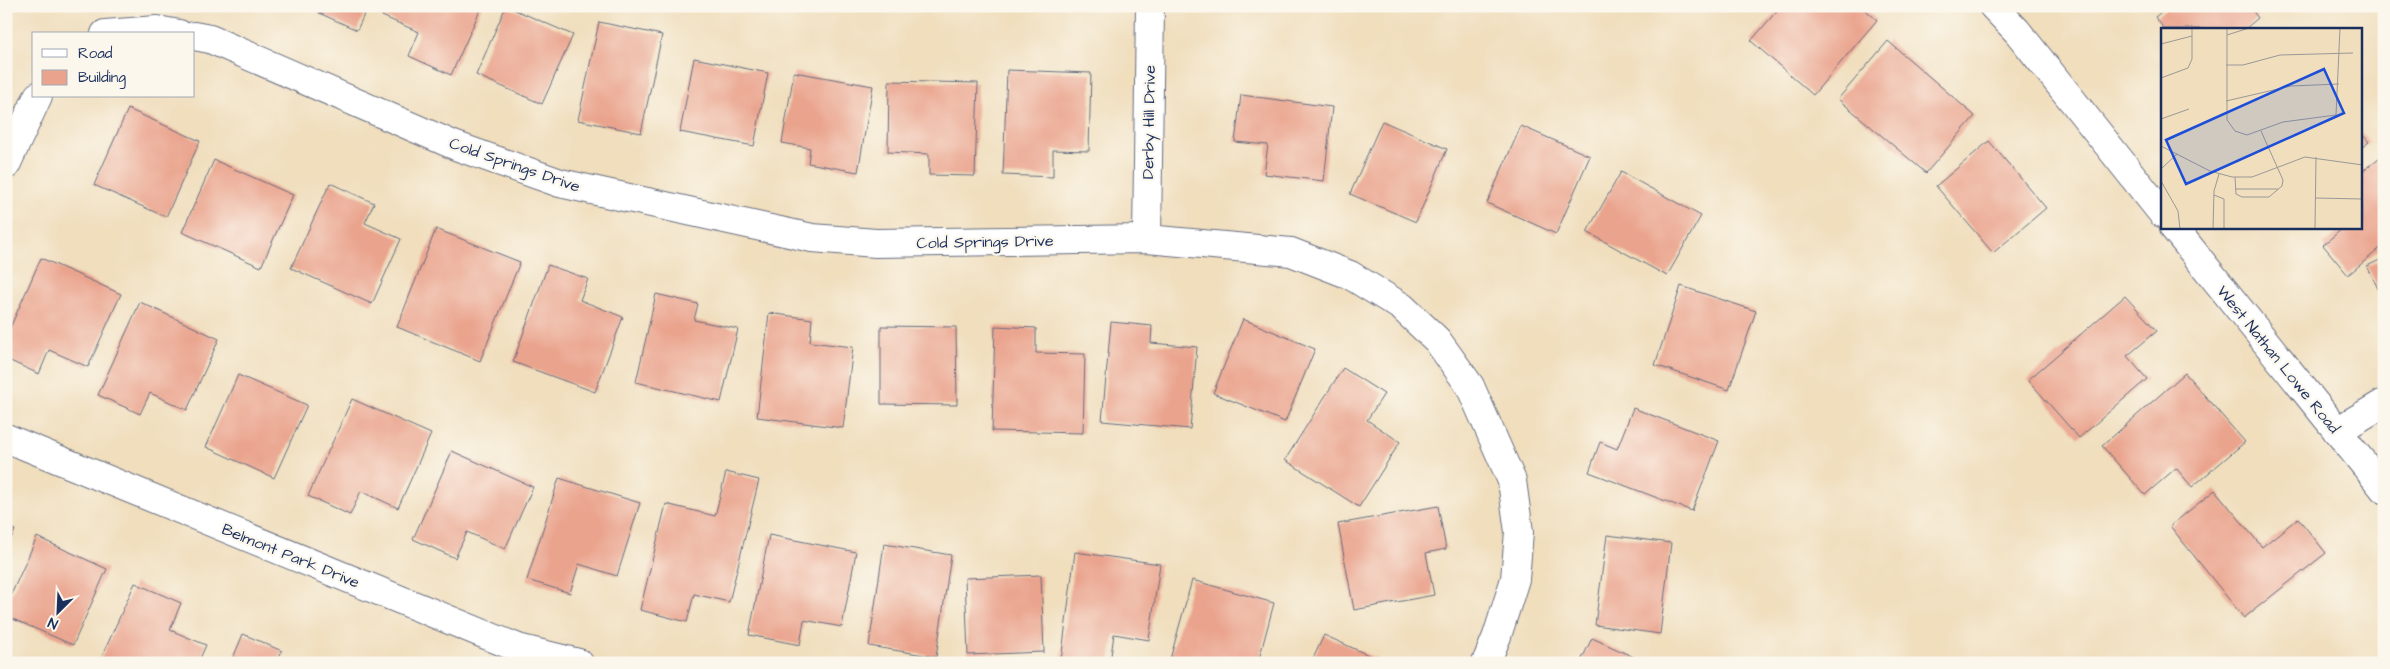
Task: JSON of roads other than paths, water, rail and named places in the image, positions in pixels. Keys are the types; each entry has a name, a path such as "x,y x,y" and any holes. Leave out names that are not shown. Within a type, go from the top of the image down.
{"street":[{"name":"Derby Hill Drive","path":"1147,239 1150,6"},
{"path":"1993,6 2017,31 2161,212"},
{"path":"131,32 157,30 168,32"},
{"name":"Cold Springs Drive","path":"195,36 210,38 456,146 560,183 812,238 876,243 1147,239 1292,252 1350,275 1402,307 1438,340 1470,386 1512,481 1520,532 1515,579 1497,636 1486,663"},
{"path":"6,164 37,98"},
{"name":"West Nathan Lowe Road","path":"2175,229 2384,489"},
{"path":"2337,431 2384,403"},
{"name":"Belmont Park Drive","path":"6,438 518,648 579,663"}]}
